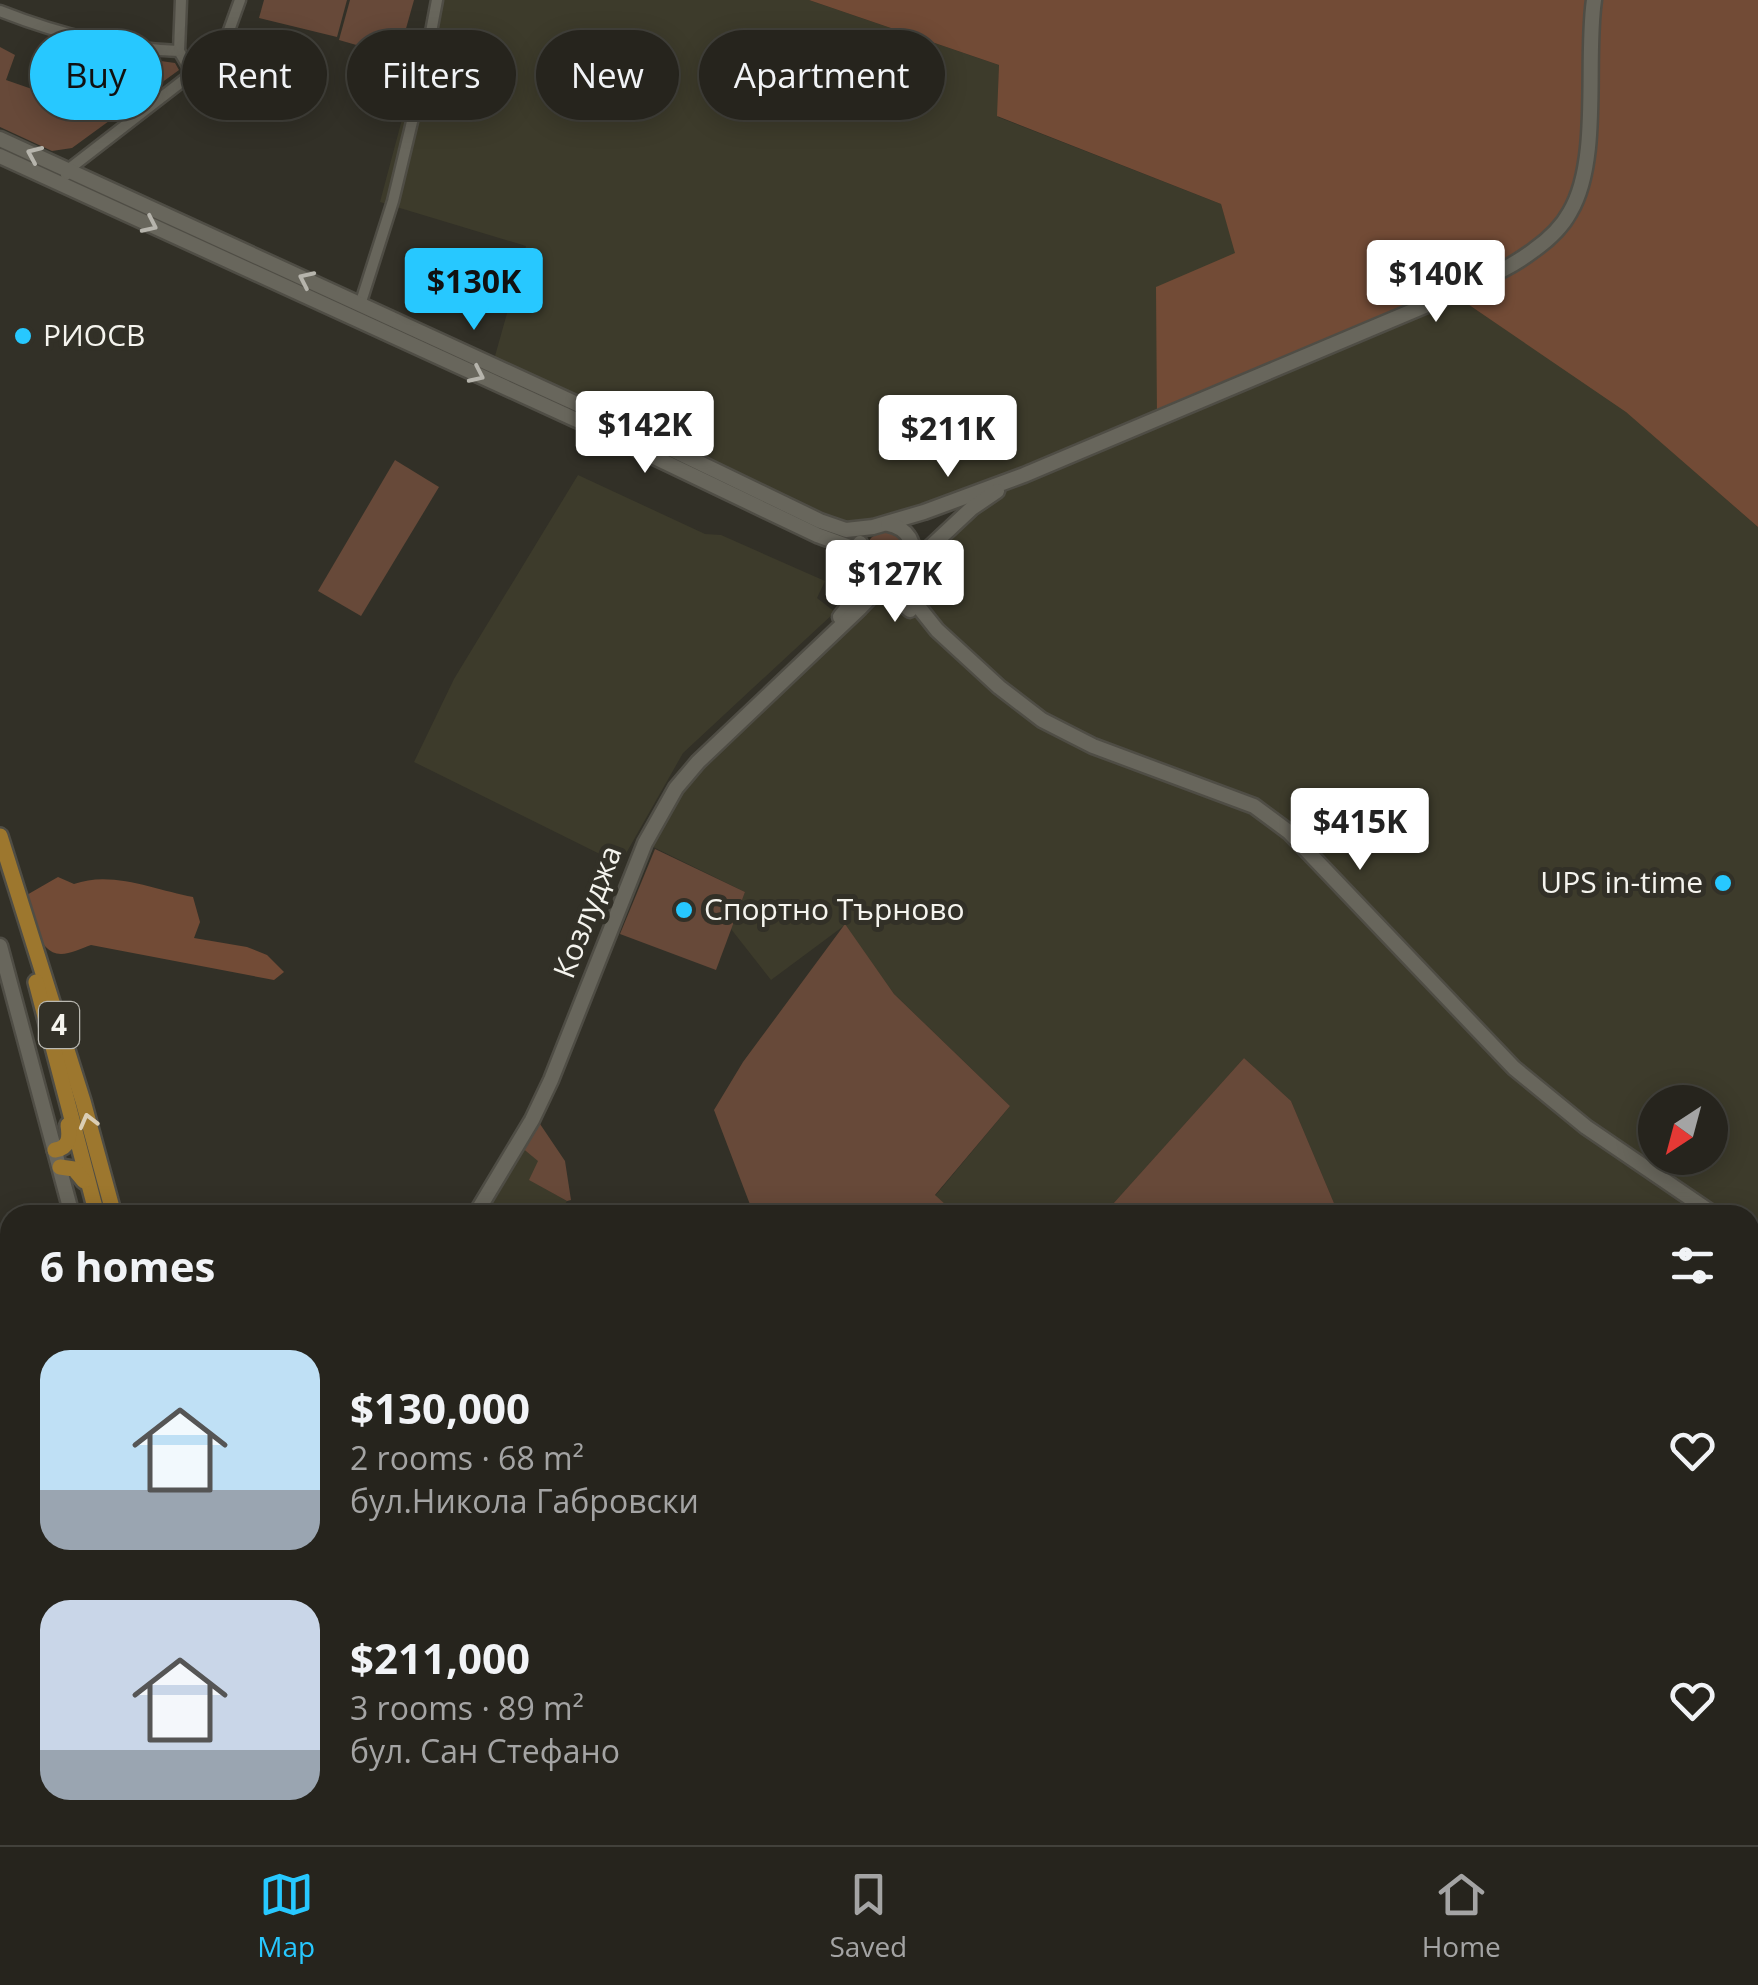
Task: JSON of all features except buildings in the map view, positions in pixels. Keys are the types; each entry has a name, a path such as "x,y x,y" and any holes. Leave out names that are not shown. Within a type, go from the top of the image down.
{"main road":[{"name":"4","path":"0,839 94,1205"},
{"name":"4","path":"0,839 83,1101 111,1205"},
{"path":"55,1150 65,1147 69,1138 60,1072"},
{"path":"60,1168 78,1172 93,1205"}],"street":[{"path":"181,0 182,55"},
{"path":"229,30 240,0"},
{"path":"360,305 393,201 437,0"},
{"path":"860,557 864,535 879,526 1024,475 1453,294 1536,249 1572,210 1582,177 1588,144 1594,0"},
{"path":"0,10 96,42 180,51"},
{"path":"61,184 69,169 182,81"},
{"path":"0,138 820,521 846,530 899,528 910,538 914,552 902,586 937,630"},
{"path":"0,156 581,422 860,557 916,616 937,630 999,687 1052,726 1093,746 1254,806 1274,818 1514,1068 1586,1128 1700,1205"},
{"path":"880,580 907,569 980,502 1024,475"},
{"name":"Козлуджа","path":"801,663 851,604 858,589 860,557"},
{"name":"Козлуджа","path":"480,1205 539,1104 566,1046 644,843 665,805 698,762 860,608 880,580"},
{"path":"0,946 69,1205"}],"shaded area":[{"path":"264,0 347,0 337,37 327,35 327,30 308,30 259,18"},
{"path":"350,0 414,0 406,30 347,30 347,42 339,40"},
{"path":"443,0 809,0 897,30 699,30 699,120 945,120 945,47 999,65 998,117 1221,204 1236,253 1453,294 1621,407 1758,527 1758,1205 1335,1205 1291,1101 1244,1058 1112,1205 945,1205 935,1196 1010,1106 894,994 845,925 771,980 731,929 745,892 645,843 665,805 887,580 898,576 972,508 1018,479 846,530 490,364 526,246 380,202 402,120 516,120 516,30 436,30"},
{"path":"809,0 1758,0 1758,527 1626,412 1453,294 1157,418 1156,287 1235,253 1221,204 997,116 999,65 945,47 945,30 897,30"},
{"path":"0,47 15,55 6,80 30,88 30,120 110,120 72,148 52,151 0,127"},
{"path":"162,61 175,63 179,70 162,82"},
{"path":"395,460 439,487 361,616 318,591"},
{"path":"578,475 705,534 721,535 825,581 817,598 835,612 683,753 620,864 414,762 454,679"},
{"path":"885,532 898,538 904,551 898,564 885,570 872,564 866,551 872,538"},
{"name":"Спортно Търново","path":"655,849 745,892 716,970 620,934"},
{"path":"58,877 74,884 118,880 193,897 200,922 194,938 247,947 267,955 284,972 274,980 91,945 65,954 53,952 36,931 25,896"},
{"path":"845,924 894,994 1010,1106 935,1195 946,1205 750,1205 714,1110 743,1062"},
{"path":"1244,1058 1291,1101 1335,1205 1112,1205"},
{"path":"538,1121 565,1161 571,1200 529,1180 538,1161 521,1147"},
{"path":"521,1147 539,1161 530,1180 567,1201 565,1205 489,1205"}],"place":[{"name":"РИОСВ","path":"23,336"},
{"name":"UPS in-time","path":"1723,883"},
{"name":"Спортно Търново","path":"684,910"}]}
